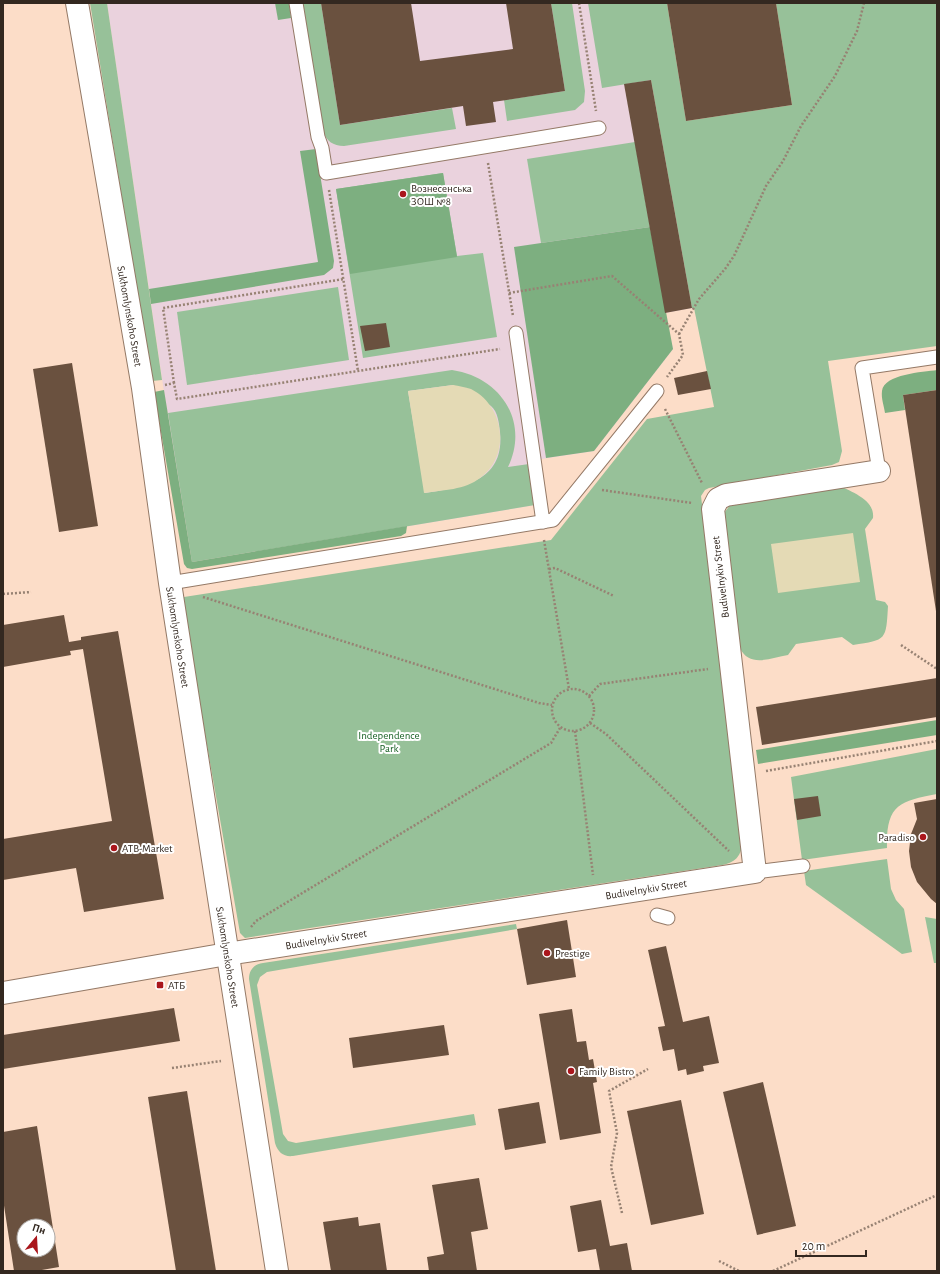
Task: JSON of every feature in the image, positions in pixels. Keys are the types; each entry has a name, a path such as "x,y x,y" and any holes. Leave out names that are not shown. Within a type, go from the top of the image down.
{"street":[{"name":"Sukhomlynskoho Street","path":"77,3 143,388 170,583 277,1271"},
{"path":"714,506 718,499 726,494 878,471"},
{"name":"Budivelnykiv Street","path":"3,993 227,954 755,872 712,512 714,506"}],"lane":[{"path":"296,3 318,137 322,148 326,173 599,128"},
{"path":"516,333 543,522"},
{"path":"878,471 862,368 937,357"},
{"path":"170,583 553,520 656,391"},
{"path":"755,872 803,866"}],"path":[{"path":"579,3 599,128"},
{"path":"679,334 699,299 725,269 734,256 766,186 783,161 801,126 835,76 857,31 864,3"},
{"path":"486,147 516,333"},
{"path":"326,173 358,371"},
{"path":"510,293 612,276 679,334 683,355 656,391 714,506"},
{"path":"344,279 163,308 177,399 518,347"},
{"path":"163,385 174,383"},
{"path":"579,487 714,506"},
{"path":"543,522 549,569 569,689"},
{"path":"549,569 555,568 614,596"},
{"path":"170,583 210,600 539,703 552,705"},
{"path":"3,594 30,592"},
{"path":"901,645 937,669"},
{"path":"589,696 600,684 731,666"},
{"path":"569,689 578,689 589,696 594,707 594,715 590,723 584,729 575,732 560,728 554,721 551,714 552,705 555,698 562,692 569,689"},
{"path":"590,723 606,734 726,849 755,872"},
{"path":"227,954 256,921 551,743 560,728"},
{"path":"575,732 597,897"},
{"path":"744,775 937,741"},
{"path":"172,1068 243,1057"},
{"path":"622,1213 611,1167 617,1133 609,1091 648,1068"},
{"path":"774,1271 937,1194"},
{"path":"720,1261 739,1271"}],"shaded area":[{"name":"Вознесенська ЗОШ №8","path":"107,3 637,3 692,308 665,313 673,349 594,451 528,461 535,505 192,562 163,385"}],"green space":[{"path":"90,3 107,3 162,380 152,381"},
{"path":"275,3 289,3 291,18 278,20"},
{"path":"302,3 321,3 340,125 452,108 456,129 344,146 336,145 330,142 323,130"},
{"path":"551,3 572,3 585,91 584,102 575,110 507,121 504,100 565,91"},
{"name":"Independence Park","path":"588,3 667,3 686,121 792,105 776,3 937,3 937,346 828,361 842,451 839,462 832,465 709,488 705,490 701,496 742,845 739,855 734,861 721,865 245,938 240,933 182,603 184,597 551,540 647,419 714,407 694,308 692,308 651,80 602,88"},
{"path":"635,142 650,227 541,243 527,159"},
{"path":"316,149 334,261 333,268 324,275 151,304 149,289 318,262 300,151"},
{"path":"443,173 457,256 483,253 497,337 363,358 336,189"},
{"path":"443,173 457,257 350,274 336,189"},
{"path":"650,227 673,349 594,451 546,458 514,247"},
{"path":"338,287 349,360 187,385 177,312"},
{"path":"452,370 469,374 484,382 497,392 506,404 513,418 515,433 514,450 508,467 529,464 535,505 192,562 168,413","holes":["453,385 482,400 493,408 497,414 499,425 500,449 496,462 488,472 478,479 453,488 425,493 408,391"]},
{"path":"937,370 937,390 903,395 905,410 885,413 882,399 884,385 897,377"},
{"path":"164,390 192,562 407,526 406,533 401,536 192,569 187,568 184,564 154,392"},
{"path":"836,484 861,497 873,511 873,518 865,529 876,600 885,602 888,606 885,632 873,642 853,645 842,637 796,644 788,655 761,660 749,658 740,648 724,513 731,504"},
{"path":"937,720 937,735 758,764 756,750"},
{"path":"937,749 937,794 913,799 897,808 892,814 889,822 887,848 802,860 791,777"},
{"path":"887,859 891,889 896,900 904,909 912,952 902,954 806,885 804,871"},
{"path":"925,917 937,919 937,963 934,963"},
{"path":"516,924 517,929 267,972 260,977 257,985 283,1134 288,1141 296,1143 474,1114 476,1125 293,1156 287,1156 280,1152 275,1143 249,979 253,968 263,963"}],"sand":[{"path":"453,385 471,389 482,397 491,407 497,419 500,432 500,445 490,469 474,482 454,489 424,493 408,391"},
{"path":"853,533 860,582 778,593 771,544"}],"building":[{"path":"321,3 411,3 420,61 513,49 506,3 551,3 565,91 493,102 496,122 466,126 463,106 340,125"},
{"path":"667,3 776,3 792,105 686,121"},
{"path":"651,80 692,308 665,313 624,84"},
{"path":"386,323 390,347 365,351 360,326"},
{"path":"72,363 98,526 59,532 33,369"},
{"path":"707,371 711,389 678,395 674,378"},
{"path":"937,390 937,611 936,611 903,395"},
{"path":"64,615 69,642 81,640 81,637 118,631 164,899 84,912 76,868 3,880 3,839 112,821 83,649 70,651 71,655 3,667 3,625"},
{"path":"937,678 937,717 762,745 756,707"},
{"path":"818,796 821,816 797,820 794,799"},
{"name":"Paradiso","path":"937,799 937,904 917,882 911,867 909,851 911,834 917,819 914,803"},
{"name":"Prestige","path":"567,920 576,977 527,985 517,929"},
{"path":"666,946 683,1022 709,1016 719,1063 703,1066 704,1071 687,1075 686,1069 678,1071 674,1049 663,1051 658,1027 665,1026 648,950"},
{"path":"174,1008 180,1041 3,1069 3,1035"},
{"path":"572,1009 577,1042 586,1041 589,1060 593,1059 597,1082 593,1083 601,1133 560,1140 539,1014"},
{"path":"444,1025 449,1055 353,1068 349,1038"},
{"path":"763,1082 796,1226 757,1235 723,1092"},
{"path":"187,1091 216,1271 176,1271 148,1097"},
{"path":"681,1100 704,1214 651,1225 627,1111"},
{"path":"539,1102 546,1143 505,1150 498,1109"},
{"path":"37,1126 51,1218 16,1218 16,1258 56,1258 56,1248 59,1267 36,1271 14,1271 3,1199 3,1132"},
{"path":"479,1178 488,1229 471,1232 477,1271 429,1271 427,1257 444,1254 432,1185"},
{"path":"601,1200 610,1246 627,1243 632,1271 600,1271 596,1249 578,1252 570,1206"},
{"path":"358,1217 359,1226 380,1223 387,1271 331,1271 323,1222"}],"place":[{"name":"Вознесенська ЗОШ №8","path":"403,194"},
{"name":"Paradiso","path":"923,837"},
{"name":"ATB-Market","path":"114,848"},
{"name":"Prestige","path":"547,953"},
{"name":"АТБ","path":"160,985"},
{"name":"Family Bistro","path":"571,1071"}]}
